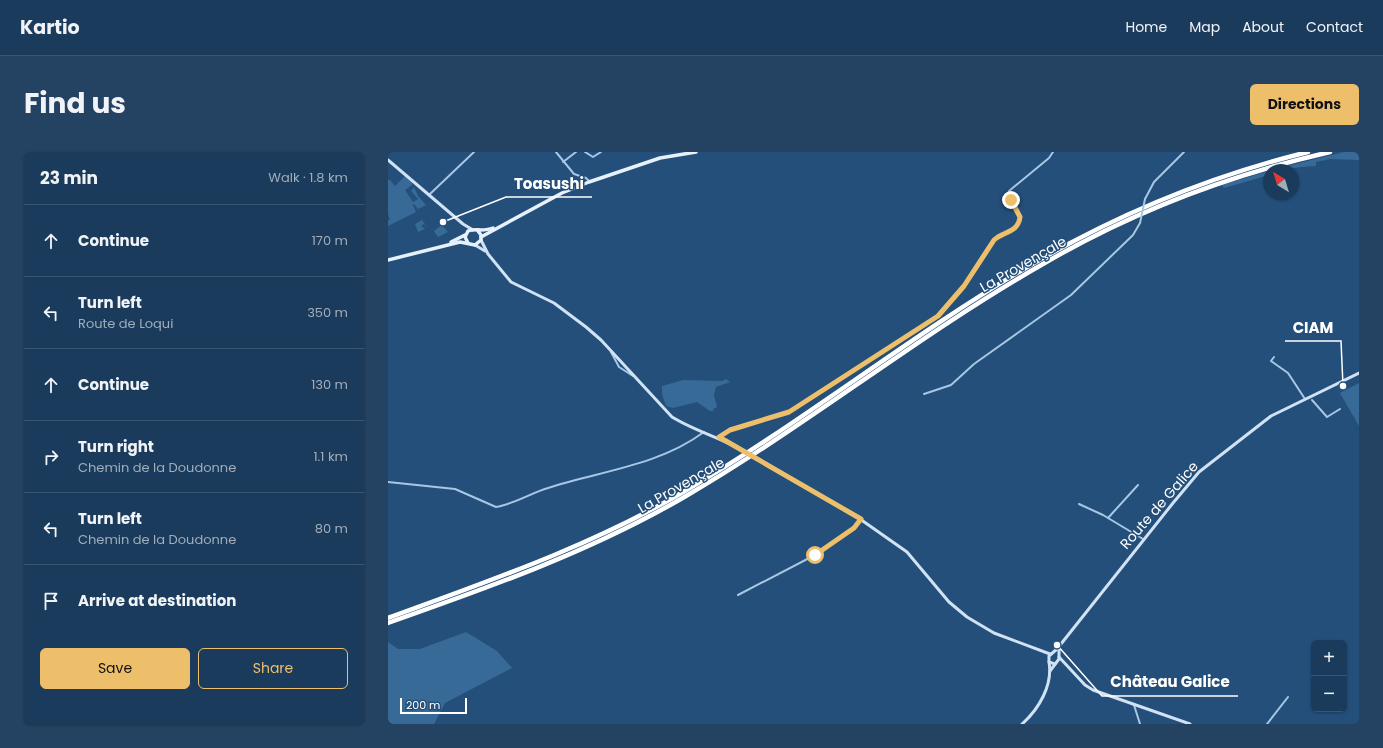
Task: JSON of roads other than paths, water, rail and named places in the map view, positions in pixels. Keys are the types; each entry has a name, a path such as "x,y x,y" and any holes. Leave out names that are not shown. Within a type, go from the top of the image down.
{"highway":[{"name":"La Provençale","path":"388,618 555,555 621,526 659,506 736,460 976,298 1030,265 1094,231 1148,205 1200,185 1256,166 1308,152"},
{"name":"La Provençale","path":"388,623 558,560 610,536 668,506 745,460 978,303 1044,263 1096,235 1151,210 1215,184 1271,167 1330,152"}],"main road":[{"path":"388,259 453,242 473,230 484,231 494,228 555,197 589,182 660,158 696,152"},
{"path":"388,259 460,242 475,245 481,238 555,197"},
{"path":"478,231 481,238"},
{"path":"466,235 468,243"}],"street":[{"path":"430,194 474,152"},
{"path":"556,152 574,174 586,178 589,182"},
{"path":"563,162 576,152"},
{"path":"585,152 593,157 601,152"},
{"path":"719,437 730,430 789,412 941,314 967,282 994,240 1001,235 1010,232 1019,223 1020,217 1008,195 1009,191 1053,152"},
{"path":"924,394 951,384 974,364 1071,295 1134,235 1140,223 1145,199 1154,182 1184,152"},
{"path":"388,162 430,194 463,224 473,230"},
{"path":"463,224 466,235"},
{"path":"481,238 488,254 511,282 563,309 586,327 611,351 672,417 704,432 719,437 861,519 908,552 949,602 967,617 994,633 1058,656 1085,685 1103,695 1190,724"},
{"path":"475,245 488,254"},
{"path":"1274,357 1271,361 1288,373 1305,399"},
{"name":"Route de Galice","path":"1049,660 1052,653 1143,539 1199,472 1271,416 1359,373"},
{"path":"1312,400 1327,417 1340,409"},
{"path":"388,482 455,489 489,506 496,507 548,488 641,464 692,441 704,432"},
{"path":"1108,518 1138,485"},
{"path":"1079,504 1108,518 1143,539"},
{"path":"738,595 815,555 854,528 861,519"},
{"path":"1022,724 1039,705 1045,693 1050,673 1056,663 1060,643"},
{"path":"1040,650 1049,660 1068,667"},
{"path":"1049,660 1050,673"},
{"path":"1267,724 1288,697"},
{"path":"1134,705 1140,724"}],"place":[{"name":"Toasushi","path":"443,222"},
{"name":"CIAM","path":"1343,386"},
{"name":"Château Galice","path":"1057,645"}]}
